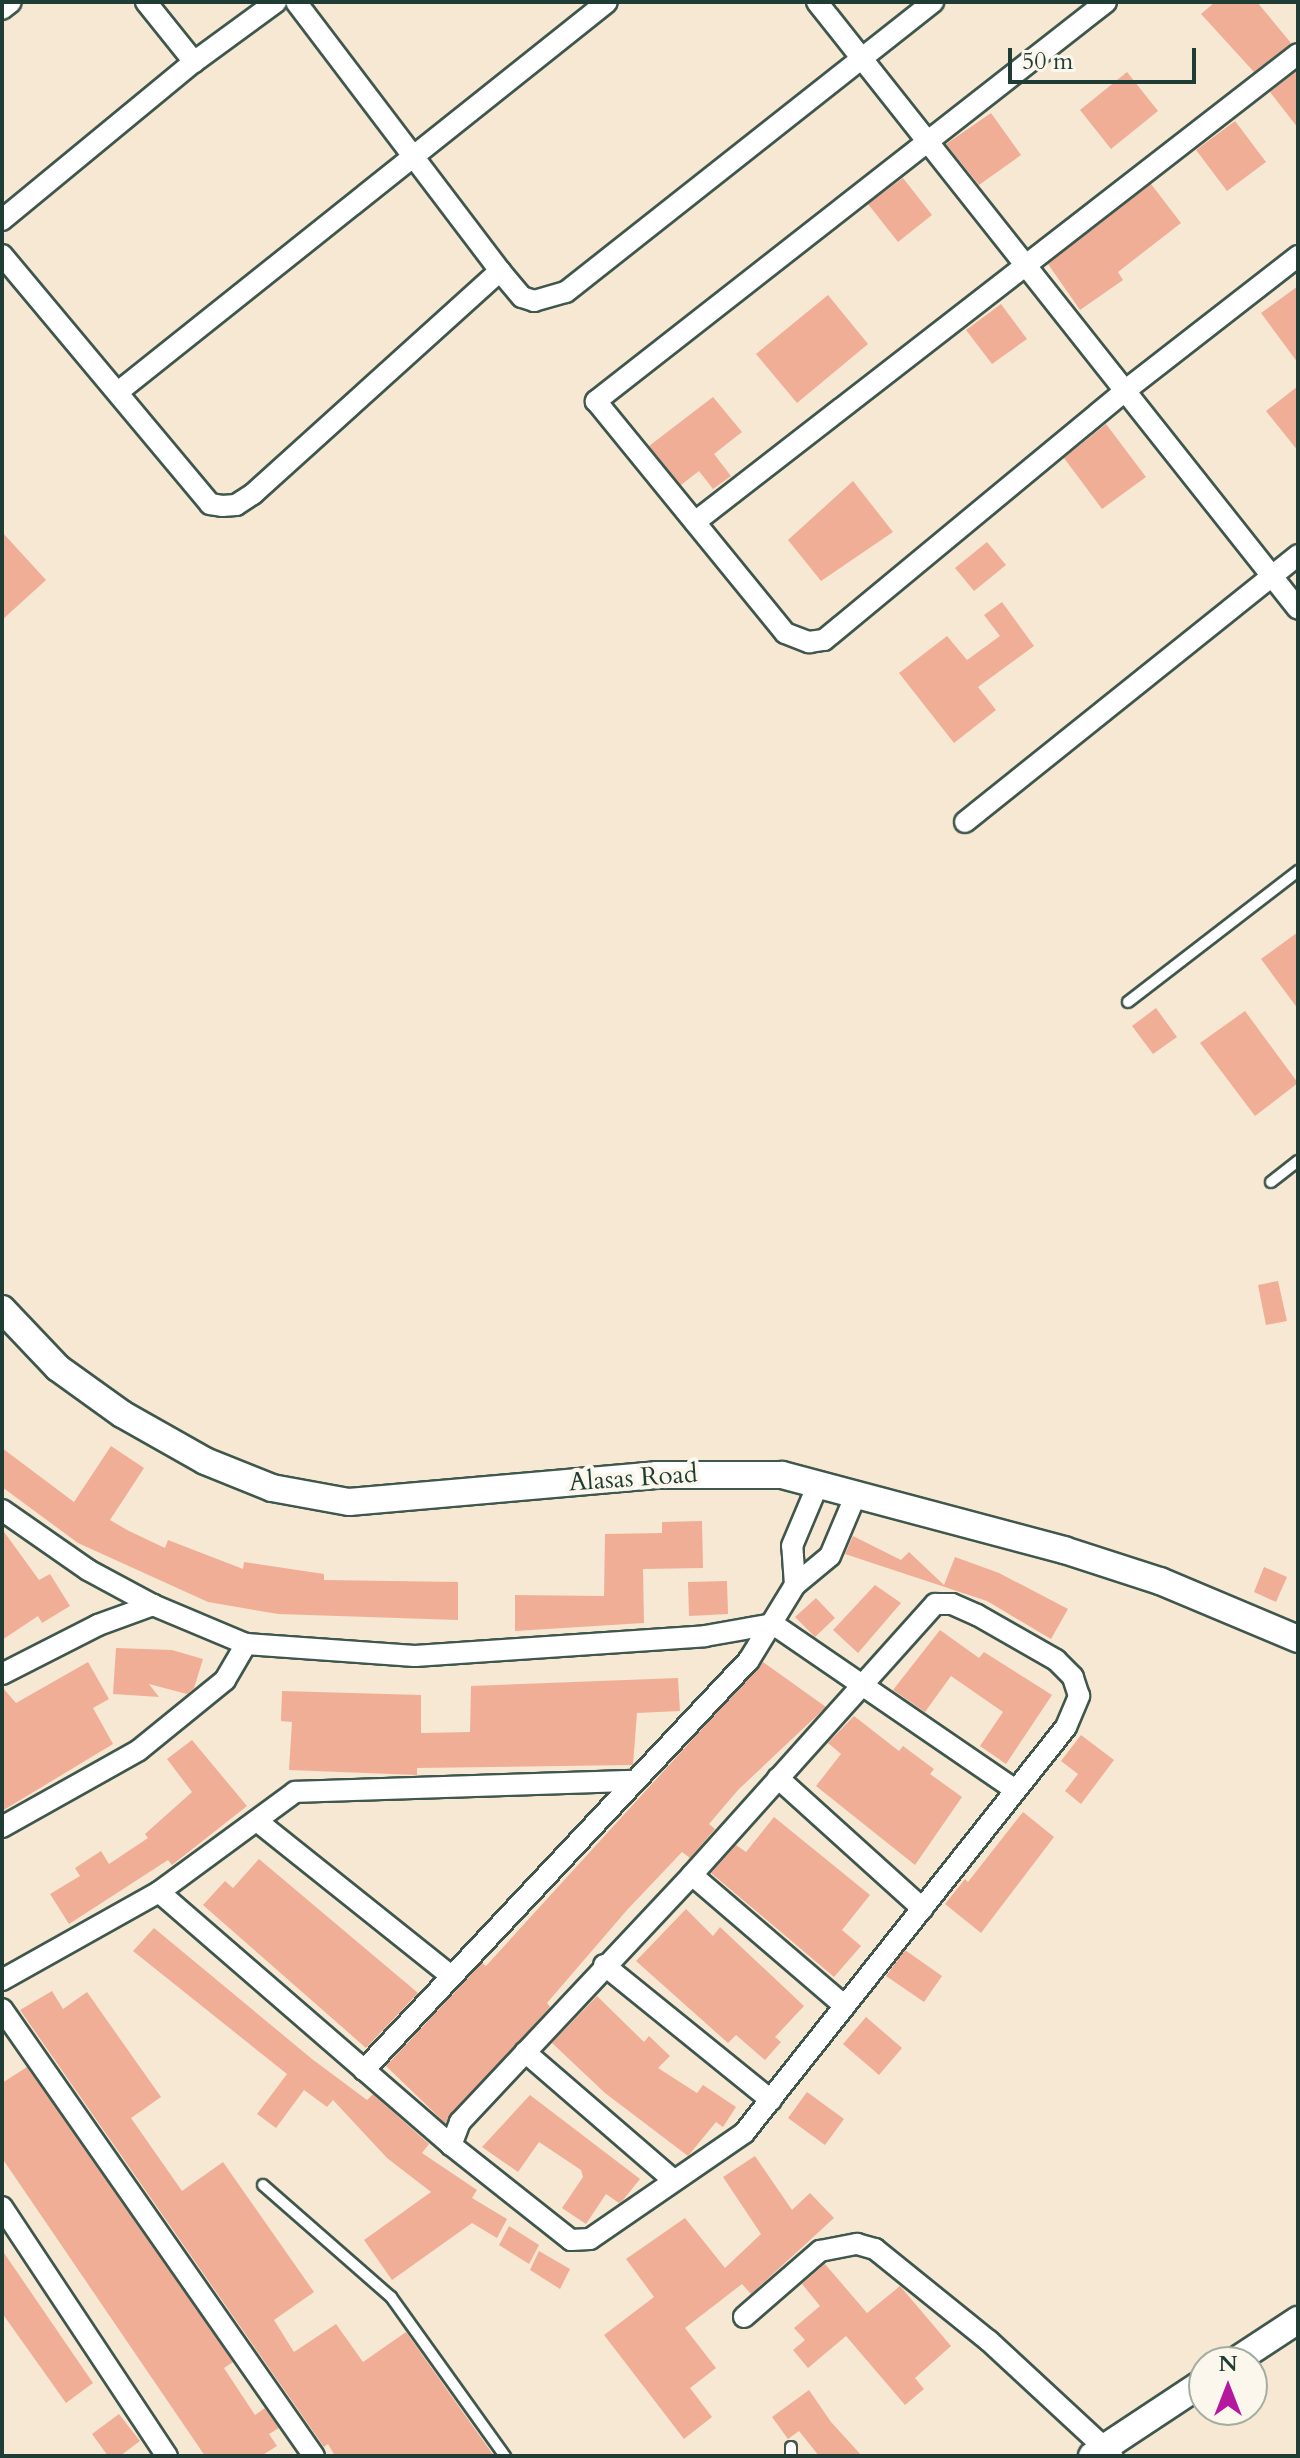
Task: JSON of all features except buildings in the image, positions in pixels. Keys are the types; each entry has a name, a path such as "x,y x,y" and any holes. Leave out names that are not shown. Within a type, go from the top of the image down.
{"street":[{"path":"2,9 11,2"},
{"path":"146,2 194,62"},
{"path":"2,220 194,62 276,2"},
{"path":"296,2 416,155 500,271 522,297 534,301 566,292 933,2"},
{"path":"118,392 607,2"},
{"path":"817,2 1298,609"},
{"path":"1106,2 596,401 785,633 809,642 824,640 1126,390 1298,256"},
{"path":"695,522 1298,54"},
{"path":"2,255 210,504 236,505 500,271"},
{"path":"965,822 1298,555"},
{"name":"Alasas Road","path":"2,1309 58,1368 122,1414 205,1461 272,1488 349,1502 728,1472 819,1482 1160,1581 1298,1639"},
{"path":"795,1585 792,1546 819,1482"},
{"path":"364,2070 632,1781 749,1660 795,1585 830,1556 857,1492"},
{"path":"5,1517 88,1570 153,1605 246,1644 415,1656 705,1636 773,1624 861,1681 1014,1789"},
{"path":"159,1892 451,2145 579,2242 590,2239 671,2178 744,2133 1066,1727 1079,1696 1073,1677 1056,1660 977,1615 952,1604 935,1604 861,1681 692,1875 604,1965 460,2122 451,2145"},
{"path":"2,1674 98,1625 153,1605"},
{"path":"2,1827 139,1750 225,1680 246,1644"},
{"path":"778,1778 923,1909"},
{"path":"2,1980 159,1892 295,1792 314,1788 632,1781"},
{"path":"257,1821 451,1976"},
{"path":"692,1875 845,2006"},
{"path":"604,1965 771,2100"},
{"path":"2,2009 314,2456"},
{"path":"525,2052 671,2178"},
{"path":"2,2207 167,2456"},
{"path":"744,2317 820,2251 857,2244 875,2249 989,2341 1103,2453 1188,2393"},
{"path":"1258,2346 1298,2320"}],"lane":[{"path":"1128,1002 1298,871"},
{"path":"1271,1182 1298,1161"},
{"path":"263,2185 391,2297 505,2456"}]}
